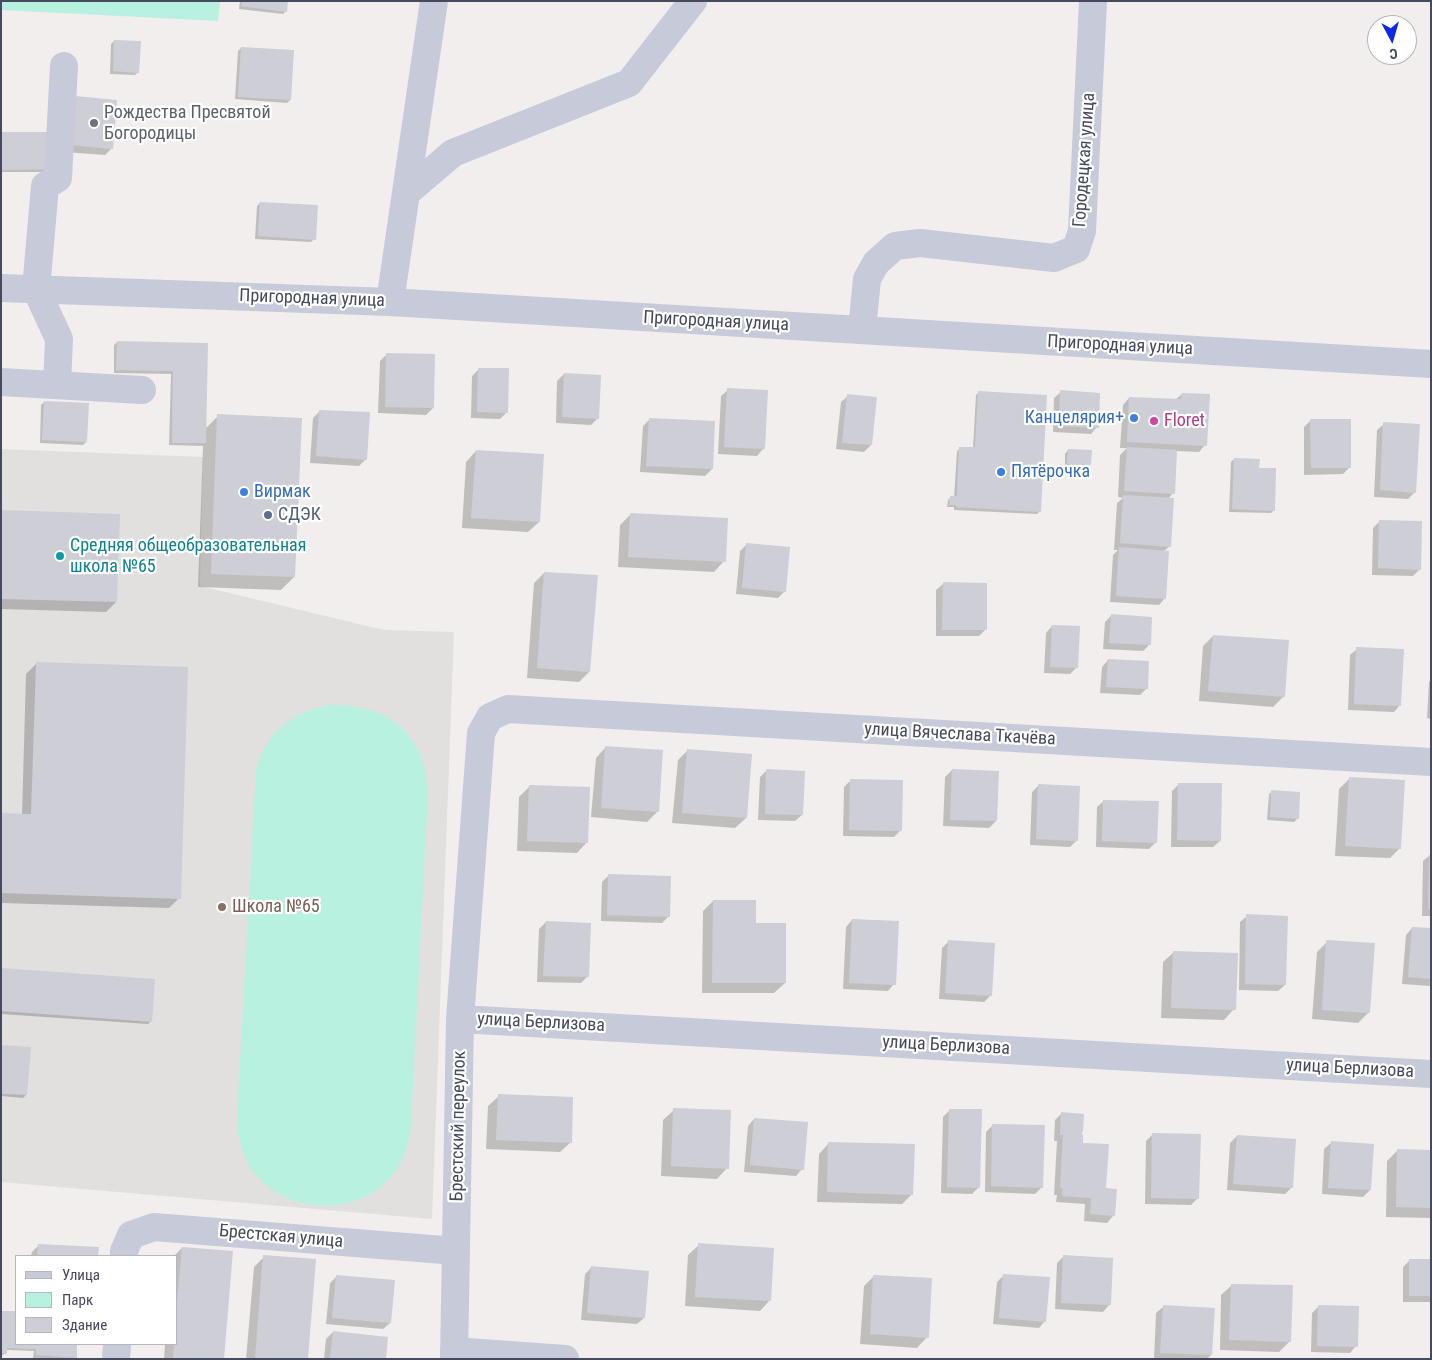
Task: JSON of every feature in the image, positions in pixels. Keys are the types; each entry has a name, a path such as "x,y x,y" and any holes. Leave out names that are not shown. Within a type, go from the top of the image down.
{"street":[{"path":"390,302 434,1"},
{"path":"406,193 453,153 629,83 693,1"},
{"name":"Городецкая улица","path":"862,330 867,279 876,263 895,246 920,243 1054,258 1076,249 1082,231 1093,1"},
{"path":"57,385 59,340 36,289 45,186 58,178 64,66"},
{"name":"Пригородная улица","path":"1,288 390,302 1431,364"},
{"path":"1,382 142,390"},
{"name":"улица Вячеслава Ткачёва","path":"490,717 508,709 1431,762"},
{"name":"Брестский переулок","path":"454,1355 460,1019 481,732 490,717"},
{"name":"улица Берлизова","path":"460,1019 1431,1074"},
{"name":"Брестская улица","path":"124,1255 131,1235 154,1227 456,1251"},
{"path":"116,1359 118,1345"},
{"path":"454,1355 565,1359"}],"shaded area":[{"name":"Школа №65","path":"1,449 203,457 200,586 384,630 454,632 432,1219 1,1182"}],"green space":[{"path":"1,1 220,1 218,21 1,10"},
{"path":"328,705 368,709 385,716 399,726 411,738 420,754 426,772 428,794 411,1127 408,1143 401,1162 384,1184 367,1196 347,1203 327,1206 306,1204 286,1197 268,1186 253,1171 245,1158 239,1138 237,1117 256,769 267,745 282,726 302,713"}],"building":[{"path":"242,1 288,1 287,12 241,6"},
{"path":"114,40 141,41 139,73 113,71"},
{"path":"241,47 294,50 291,100 238,97"},
{"name":"Рождества Пресвятой Богородицы","path":"75,96 117,100 113,149 70,145"},
{"path":"1,132 47,132 48,169 1,170"},
{"path":"260,202 318,205 316,240 258,236"},
{"path":"117,341 208,343 206,443 172,443 173,371 116,370"},
{"path":"386,353 435,354 434,408 385,407"},
{"path":"478,368 509,368 508,413 477,412"},
{"path":"564,373 601,375 599,419 562,417"},
{"path":"727,388 768,390 765,449 724,447"},
{"path":"1060,390 1100,393 1099,428 1059,426"},
{"name":"Пятёрочка","path":"978,391 1047,395 1041,512 949,505 950,496 957,496 959,447 975,447"},
{"name":"Floret","path":"1182,393 1210,394 1207,446 1127,442 1129,397 1181,399"},
{"path":"847,394 877,397 872,445 842,443"},
{"path":"44,401 89,403 87,442 42,440"},
{"path":"319,410 370,412 367,460 316,456"},
{"path":"217,414 302,418 295,577 211,574"},
{"path":"649,418 715,421 713,469 646,466"},
{"path":"1310,419 1351,419 1351,468 1311,468"},
{"path":"1383,422 1420,424 1416,493 1380,490"},
{"path":"1127,447 1177,450 1175,494 1124,491"},
{"path":"1068,449 1092,450 1091,465 1067,464"},
{"path":"476,450 544,454 540,522 471,518"},
{"path":"1234,458 1260,459 1259,468 1276,468 1275,511 1232,509"},
{"path":"1123,495 1174,498 1171,547 1120,543"},
{"name":"Средняя общеобразовательная школа №65","path":"1,510 120,514 117,602 1,599"},
{"path":"630,513 728,518 726,562 628,557"},
{"path":"1379,520 1422,521 1421,570 1378,568"},
{"path":"746,543 790,547 786,592 742,588"},
{"path":"1119,547 1169,551 1166,599 1116,596"},
{"path":"544,572 598,575 590,672 537,668"},
{"path":"943,582 987,583 987,630 942,630"},
{"path":"1111,614 1152,617 1151,645 1109,643"},
{"path":"1052,625 1080,626 1078,668 1050,667"},
{"path":"1213,635 1289,640 1285,697 1208,691"},
{"path":"1356,647 1404,649 1401,706 1354,704"},
{"path":"1108,659 1149,661 1148,689 1106,687"},
{"path":"36,662 188,667 181,899 1,893 1,813 31,814"},
{"path":"605,746 663,750 659,812 601,808"},
{"path":"687,749 752,754 747,818 682,813"},
{"path":"766,769 805,771 803,815 765,814"},
{"path":"952,769 999,771 997,821 950,820"},
{"path":"1349,777 1405,780 1401,849 1345,846"},
{"path":"850,779 903,780 902,831 849,830"},
{"path":"1178,783 1222,783 1221,841 1177,840"},
{"path":"1038,784 1080,786 1078,841 1036,839"},
{"path":"529,785 590,787 588,843 527,841"},
{"path":"1271,790 1300,792 1299,819 1270,817"},
{"path":"1103,800 1159,801 1157,843 1102,841"},
{"path":"1429,856 1431,856 1431,909 1428,909"},
{"path":"608,874 671,876 670,917 607,915"},
{"path":"713,900 756,900 756,923 786,923 786,983 712,983"},
{"path":"1246,914 1288,916 1286,985 1245,984"},
{"path":"852,919 899,921 896,985 849,983"},
{"path":"546,921 591,923 589,977 543,976"},
{"path":"1412,927 1431,928 1431,979 1408,977"},
{"path":"948,940 995,943 992,996 945,993"},
{"path":"1326,940 1375,943 1370,1013 1322,1010"},
{"path":"1173,951 1238,953 1236,1010 1171,1008"},
{"path":"1,968 155,979 152,1022 1,1011"},
{"path":"1,1045 31,1047 27,1095 1,1094"},
{"path":"498,1094 573,1097 572,1143 496,1140"},
{"path":"673,1108 731,1110 729,1169 671,1166"},
{"path":"949,1109 982,1109 980,1188 947,1187"},
{"path":"1061,1112 1084,1114 1083,1143 1109,1144 1106,1188 1117,1189 1115,1216 1090,1214 1091,1198 1062,1196 1063,1188 1060,1188 1063,1135 1060,1135"},
{"path":"754,1118 808,1122 804,1170 750,1165"},
{"path":"992,1124 1045,1125 1043,1188 991,1186"},
{"path":"1152,1133 1201,1134 1199,1199 1151,1198"},
{"path":"1237,1135 1296,1139 1293,1188 1233,1184"},
{"path":"1331,1141 1374,1144 1371,1190 1328,1188"},
{"path":"828,1142 915,1144 913,1195 827,1192"},
{"path":"1397,1149 1431,1150 1431,1208 1396,1207"},
{"path":"698,1243 774,1248 771,1301 695,1297"},
{"path":"38,1244 99,1247 98,1255 37,1255"},
{"path":"182,1247 233,1251 224,1359 173,1358 174,1345 178,1345 178,1291"},
{"path":"263,1255 316,1259 308,1359 255,1359"},
{"path":"1063,1255 1113,1258 1111,1305 1061,1303"},
{"path":"1409,1259 1431,1259 1431,1296 1409,1296"},
{"path":"591,1266 649,1271 645,1318 587,1313"},
{"path":"1003,1274 1050,1277 1046,1322 999,1318"},
{"path":"336,1275 395,1280 391,1323 332,1318"},
{"path":"873,1275 932,1278 929,1338 870,1334"},
{"path":"1231,1284 1293,1285 1291,1342 1229,1340"},
{"path":"1163,1305 1215,1308 1212,1355 1160,1353"},
{"path":"1318,1305 1359,1306 1358,1347 1317,1346"},
{"path":"1,1311 15,1311 15,1345 77,1345 77,1358 36,1355 36,1349 7,1348 7,1354 1,1353"},
{"path":"333,1331 388,1337 386,1359 330,1359"}],"place":[{"name":"Рождества Пресвятой Богородицы","path":"94,123"},
{"name":"Канцелярия+","path":"1134,418"},
{"name":"Floret","path":"1154,421"},
{"name":"Пятёрочка","path":"1001,472"},
{"name":"Вирмак","path":"244,492"},
{"name":"СДЭК","path":"268,515"},
{"name":"Средняя общеобразовательная школа №65","path":"60,556"},
{"name":"Школа №65","path":"222,907"}]}
